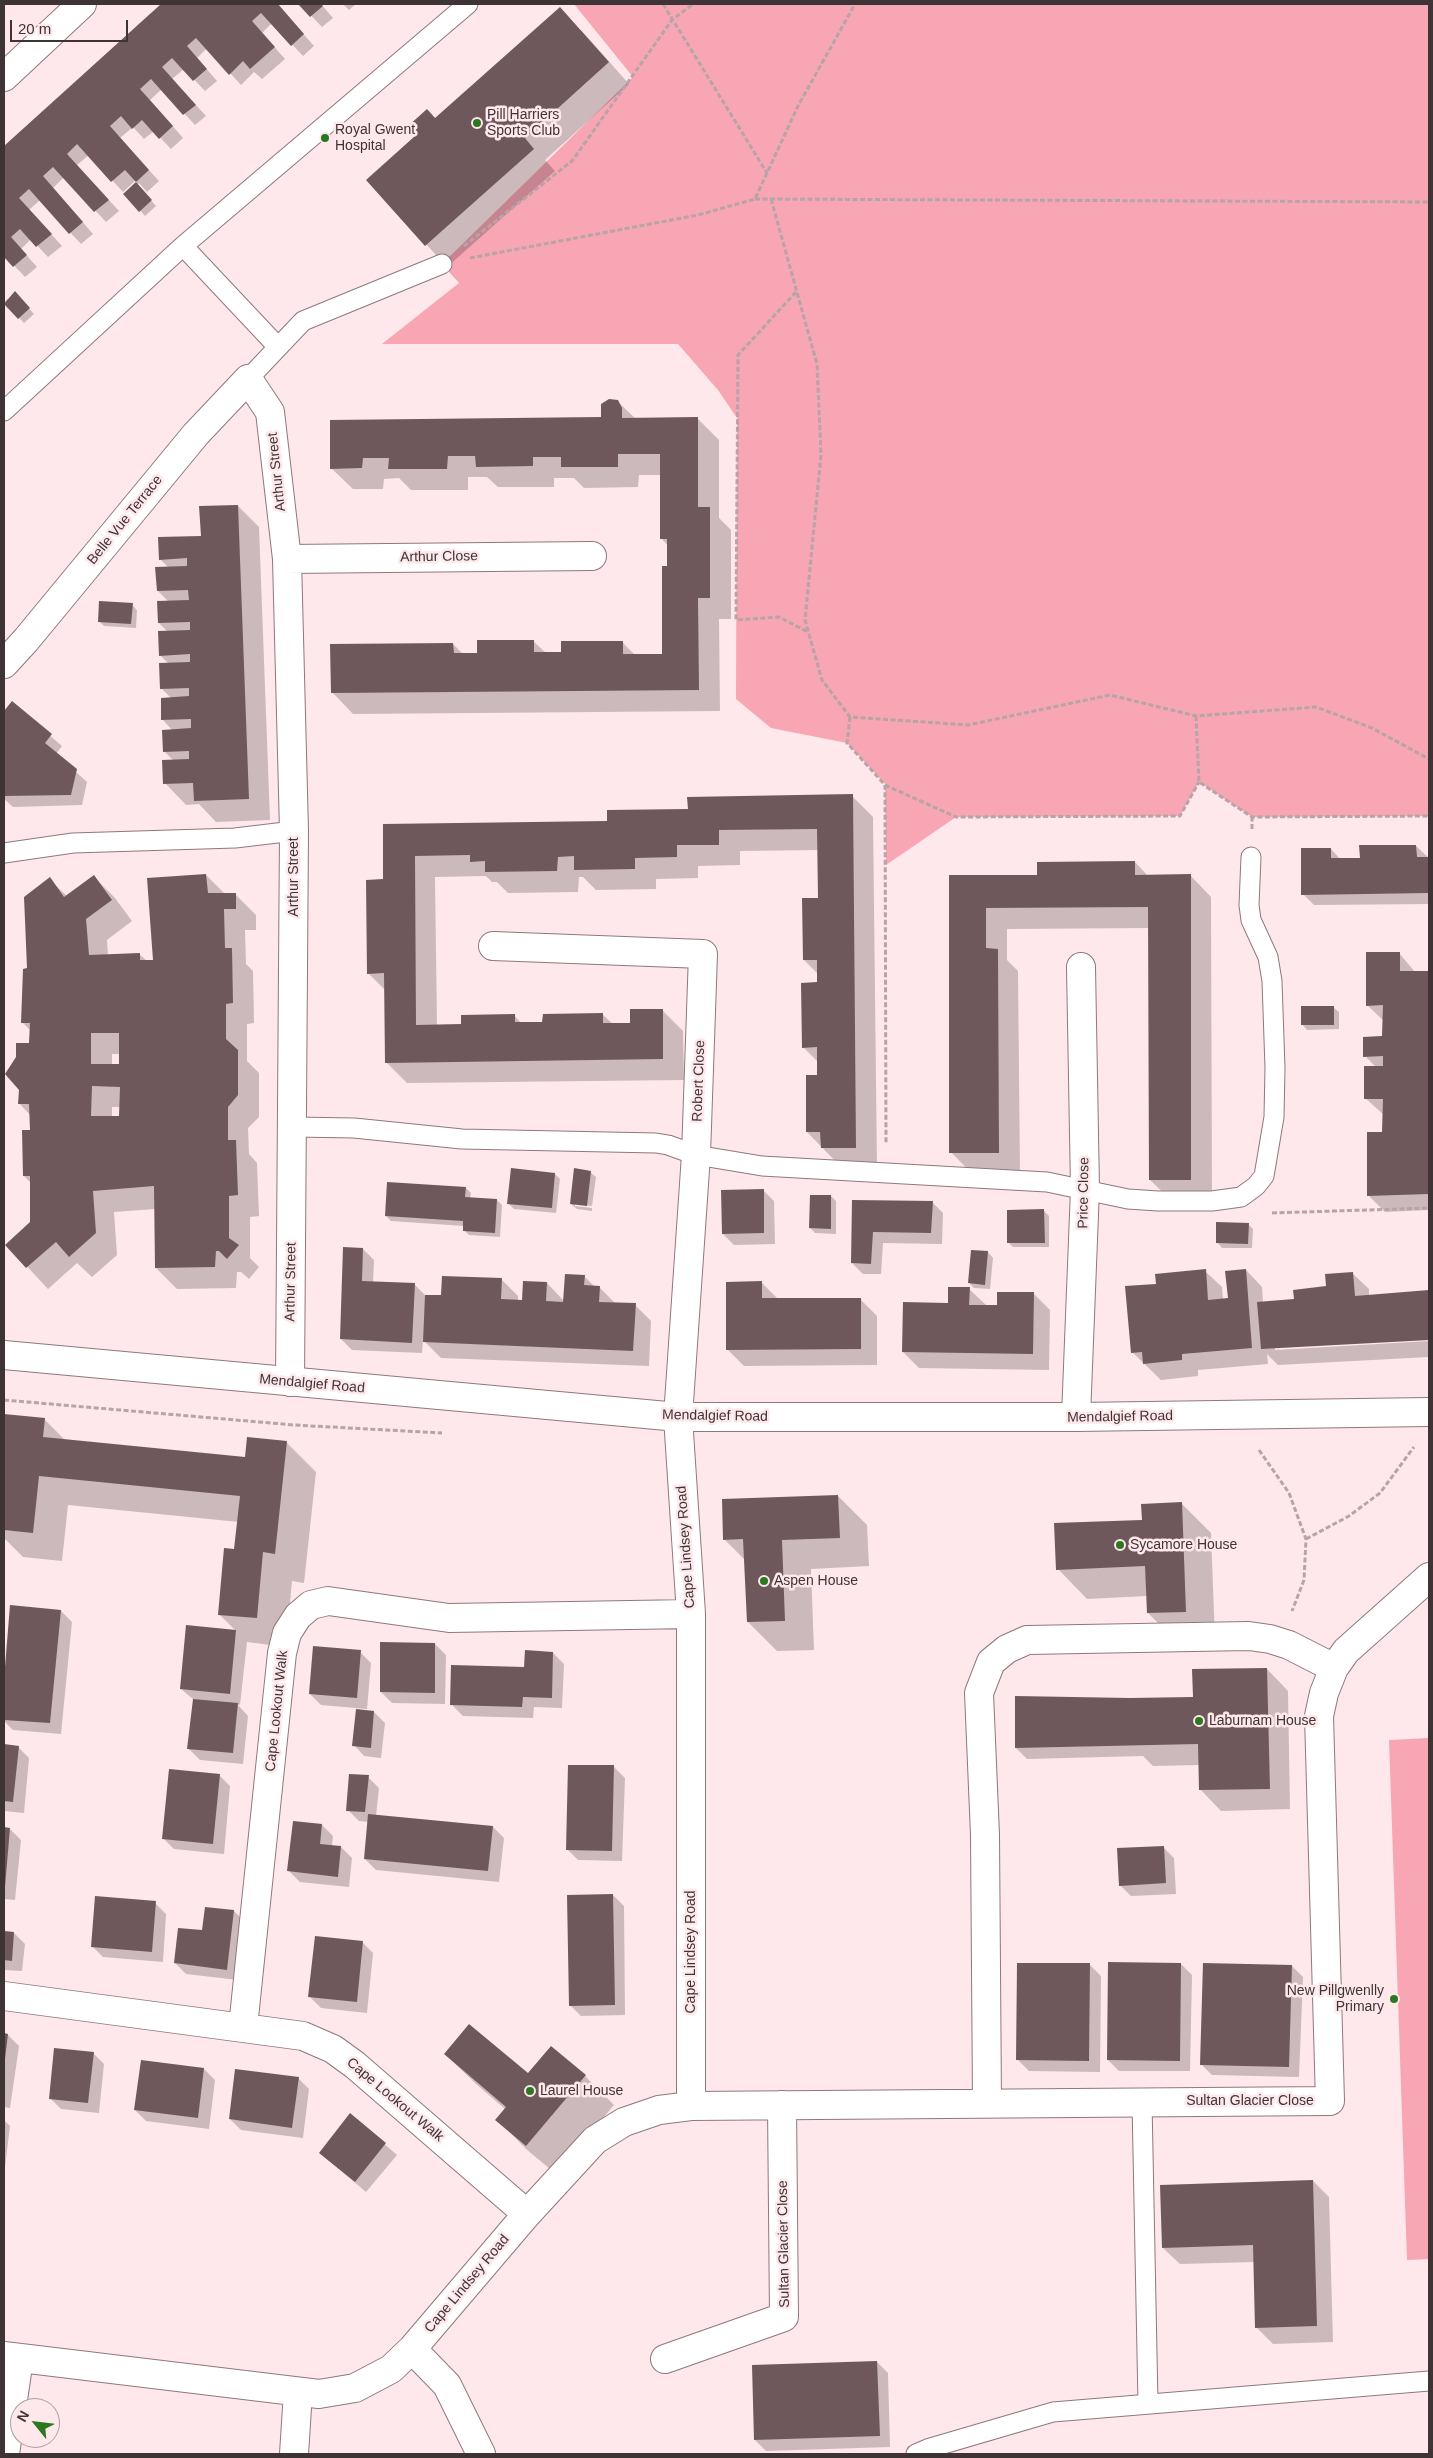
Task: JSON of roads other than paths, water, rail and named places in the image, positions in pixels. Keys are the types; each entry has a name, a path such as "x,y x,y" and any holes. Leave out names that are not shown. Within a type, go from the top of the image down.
{"street":[{"path":"4,76 72,7"},
{"name":"Arthur Street","path":"248,379 270,412 287,559 294,831 294,1127 290,1382"},
{"name":"Belle Vue Terrace","path":"7,655 196,434 248,379"},
{"name":"Arthur Close","path":"287,559 592,556"},
{"name":"Robert Close","path":"493,946 703,954 696,1155 678,1417"},
{"name":"Price Close","path":"1076,1417 1085,1189 1081,968"},
{"name":"Mendalgief Road","path":"4,1355 678,1417 1076,1417 1429,1412"},
{"name":"Cape Lindsey Road","path":"5,2454 12,2358 319,2394 354,2388 391,2369 412,2349 527,2214 595,2140 624,2122 659,2110 691,2106 691,1614 678,1417"},
{"name":"Sultan Glacier Close","path":"691,2106 1330,2101 1320,1716 1324,1693 1334,1668 1360,1637 1429,1577"},
{"name":"Cape Lookout Walk","path":"243,2027 282,1653 287,1633 298,1616 311,1605 328,1601 448,1618 691,1614"},
{"path":"987,2103 985,1835 979,1693 991,1662 1007,1649 1028,1640 1249,1636 1280,1642 1312,1655 1334,1668"},
{"name":"Cape Lookout Walk","path":"4,1996 304,2036 333,2049 355,2065 527,2214"},
{"name":"Sultan Glacier Close","path":"665,2359 784,2317 782,2105"},
{"path":"412,2349 447,2385 481,2454"},
{"path":"294,2454 298,2392"}],"lane":[{"path":"4,411 183,246 468,4"},
{"path":"183,246 278,348"},
{"path":"248,379 303,321 442,264"},
{"path":"4,854 73,843 235,838 294,831"},
{"path":"294,1127 354,1128 462,1139 656,1143 736,1164 886,1175 1047,1182 1128,1199 1212,1201 1241,1197 1256,1186 1264,1176 1274,1117 1275,1068 1272,981 1268,956 1250,920 1251,857"},
{"path":"1142,2102 1148,2404"},
{"path":"916,2454 930,2448 1053,2412 1429,2381"}],"place":[{"name":"Pill Harriers Sports Club","path":"477,123"},
{"name":"Royal Gwent Hospital","path":"325,138"},
{"name":"Sycamore House","path":"1120,1545"},
{"name":"Aspen House","path":"764,1581"},
{"name":"Laburnam House","path":"1199,1721"},
{"name":"New Pillgwenlly Primary","path":"1394,1999"},
{"name":"Laurel House","path":"530,2091"}]}
